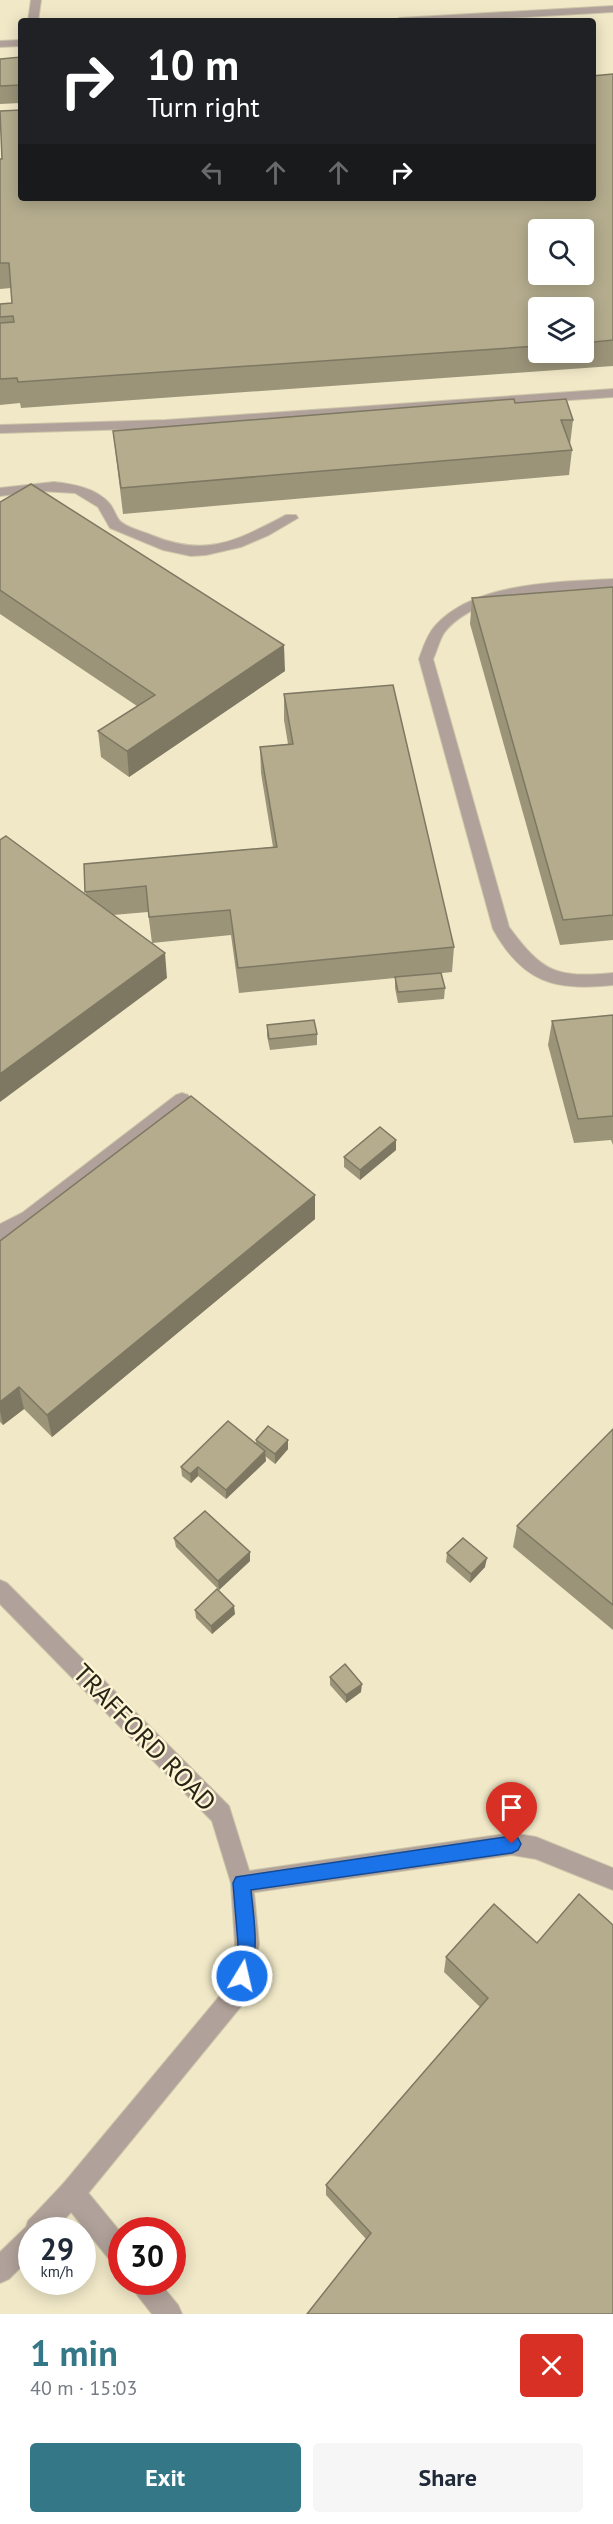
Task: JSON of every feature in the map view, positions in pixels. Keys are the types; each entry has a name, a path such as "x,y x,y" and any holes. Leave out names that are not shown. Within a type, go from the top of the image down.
{"street":[{"path":"33,18 36,0"},
{"path":"452,18 613,9"},
{"path":"0,44 18,43"},
{"path":"0,118 18,117"},
{"path":"0,429 166,424 613,393"},
{"path":"0,492 43,486 77,488 105,505 115,525 176,549 201,552 245,542 291,518"},
{"path":"613,584 540,589 497,596 464,609 439,630 426,659 501,929 521,957 543,975 566,981 613,979"},
{"path":"0,1233 28,1218 182,1100"},
{"name":"TRAFFORD ROAD","path":"0,1590 221,1814 242,1883 247,1944 239,1991 72,2193 49,2217"},
{"path":"242,1883 512,1844 536,1848 613,1879"},
{"path":"72,2193 108,2238"},
{"path":"0,2270 18,2251"},
{"path":"154,2295 169,2314"}],"building":[{"path":"18,57 18,85 0,86 0,59"},
{"path":"613,74 613,340 594,342 594,297 528,297 528,347 18,382 17,378 0,379 0,323 14,322 13,316 0,317 0,304 12,303 9,263 0,263 0,159 2,159 0,111 18,110 18,201 596,201 596,76"},
{"path":"514,399 515,403 566,399 573,420 561,420 572,450 121,488 113,431"},
{"path":"31,484 284,645 127,751 98,731 155,695 0,590 0,502"},
{"path":"613,587 613,915 563,920 472,598"},
{"path":"393,685 454,947 238,968 230,910 149,917 146,886 85,892 84,864 277,847 260,747 293,744 284,694"},
{"path":"6,836 165,953 0,1074 0,840"},
{"path":"441,973 445,988 398,992 395,977"},
{"path":"613,1015 613,1116 578,1119 552,1021"},
{"path":"314,1020 317,1034 269,1039 267,1025"},
{"path":"191,1096 315,1195 47,1415 19,1387 0,1402 0,1241"},
{"path":"380,1127 396,1140 360,1170 344,1157"},
{"path":"228,1421 265,1451 226,1490 198,1467 190,1474 181,1467"},
{"path":"268,1426 288,1440 275,1454 256,1440"},
{"path":"613,1429 613,1605 517,1526"},
{"path":"205,1511 250,1552 218,1581 174,1538"},
{"path":"463,1538 487,1558 471,1574 447,1553"},
{"path":"217,1589 234,1606 211,1626 195,1610"},
{"path":"345,1664 362,1684 346,1695 330,1677"},
{"path":"579,1894 613,1925 613,2314 307,2314 371,2233 326,2185 488,1998 446,1957 494,1904 537,1943"}],"route":[{"path":"242,1976 247,1944 242,1883 512,1844"}]}
